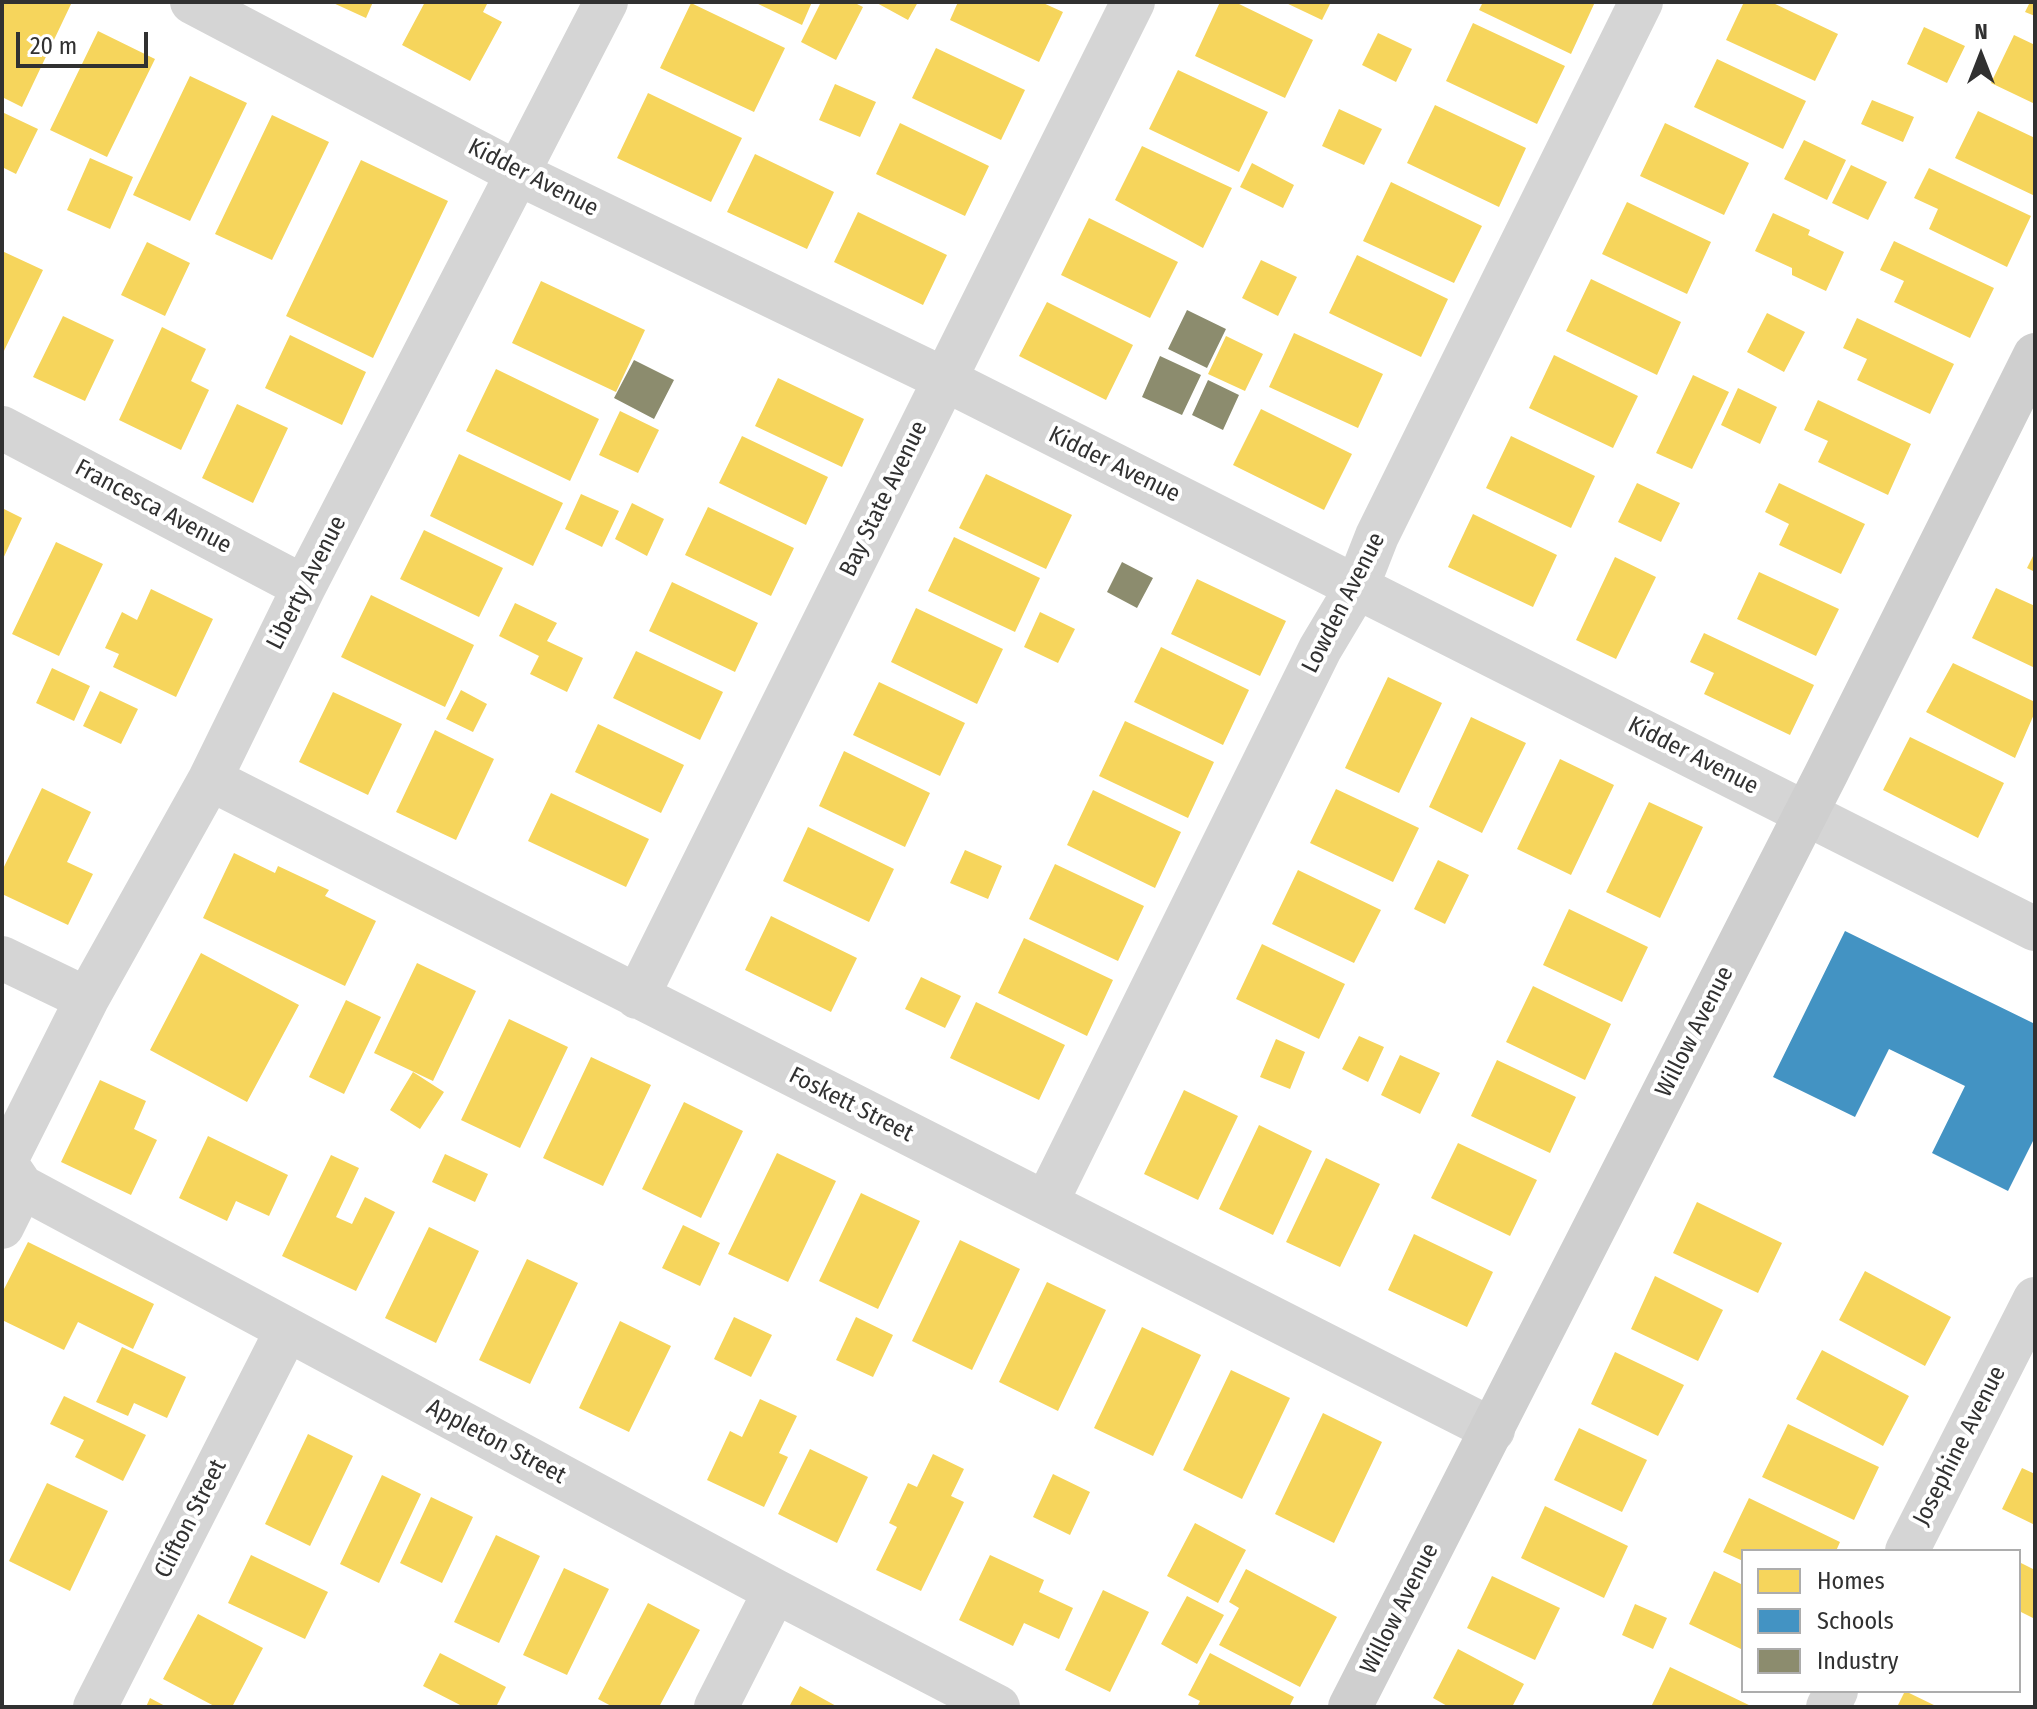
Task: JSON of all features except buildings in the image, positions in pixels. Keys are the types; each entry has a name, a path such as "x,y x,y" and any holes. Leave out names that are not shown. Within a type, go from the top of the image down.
{"street":[{"name":"Kidder Avenue","path":"192,2 517,173 944,379 2035,929"},
{"name":"Liberty Avenue","path":"2,1227 14,1175 87,999 210,779 304,587 606,2"},
{"name":"Bay State Avenue","path":"637,997 1133,2"},
{"name":"Lowden Avenue","path":"1046,1203 1320,649 1357,587 1377,536 1641,2"},
{"name":"Willow Avenue","path":"1350,1707 2035,355"},
{"name":"Francesca Avenue","path":"2,428 304,587"},
{"name":"Foskett Street","path":"210,779 1493,1430"},
{"path":"2,958 87,999"},
{"name":"Appleton Street","path":"14,1175 287,1330 998,1707"},
{"name":"Josephine Avenue","path":"1908,1549 2035,1299"},
{"name":"Clifton Street","path":"95,1707 287,1330"},
{"path":"716,1707 775,1591"}]}
